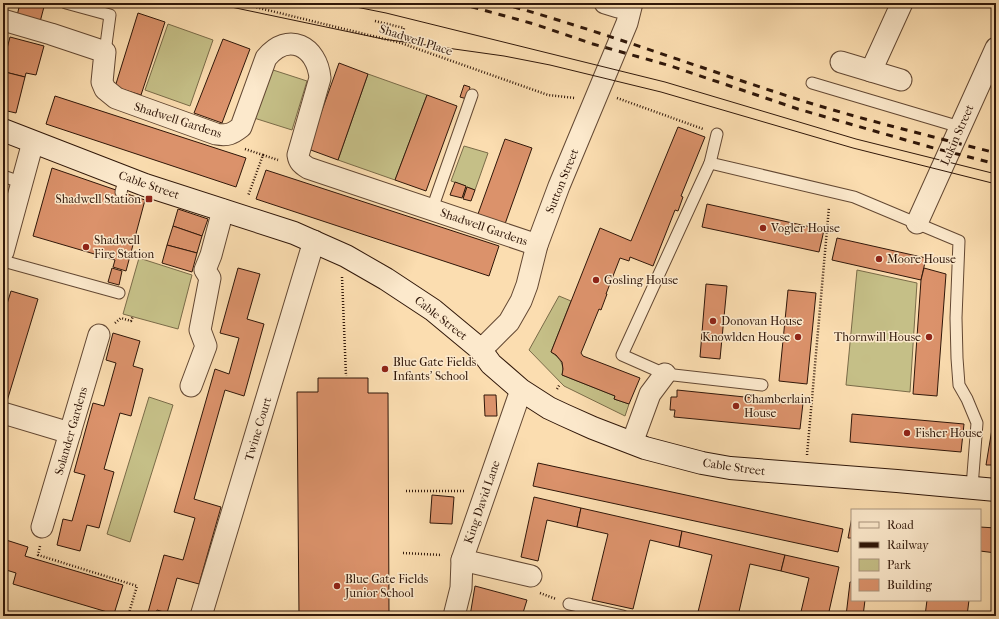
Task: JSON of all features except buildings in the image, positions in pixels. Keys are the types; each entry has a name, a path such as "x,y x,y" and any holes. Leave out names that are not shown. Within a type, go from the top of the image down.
{"main road":[{"name":"Cable Street","path":"3,130 34,142 123,184 145,185 223,210 314,242 346,256 371,269 433,310 480,349 491,364 521,390 549,408 593,428 645,448 702,463 730,468 996,490"}],"street":[{"path":"605,3 618,7 631,6"},
{"path":"872,71 902,3"},
{"name":"Sutton Street","path":"480,349 496,336 509,322 516,312 528,285 538,245 559,186 628,23 631,6"},
{"path":"3,20 104,52"},
{"name":"Shadwell Gardens","path":"104,52 102,82 105,89 116,98 216,134 226,136 234,133 241,127 266,58 271,52 279,47 288,45 297,45 304,48 309,51 315,59 319,68 320,78 298,155 298,159 301,164 308,168 538,245"},
{"name":"Lukin Street","path":"917,223 996,48"},
{"path":"841,62 901,80"},
{"path":"3,252 34,142"},
{"path":"191,386 206,346 200,330 210,278 205,270 211,255 223,210"},
{"name":"Twine Court","path":"201,616 314,242"},
{"name":"Solander Gardens","path":"42,527 98,335"},
{"path":"632,443 650,394 665,374"},
{"name":"King David Lane","path":"454,616 461,588 454,557 521,390"},
{"path":"3,413 70,433"},
{"path":"454,557 531,576"}],"lane":[{"path":"66,3 110,15 104,52"},
{"path":"812,83 960,127"},
{"path":"432,209 472,95"},
{"path":"717,134 710,163 622,355 665,374 762,385"},
{"path":"710,163 854,197 959,241 956,318 959,385 977,422 972,487"},
{"path":"3,176 23,183"},
{"path":"3,261 119,293"},
{"path":"569,604 623,616"}],"path":[{"name":"Shadwell Place","path":"239,3 400,43 548,95 578,98"},
{"path":"375,21 404,28 400,43"},
{"path":"614,97 717,134"},
{"path":"226,136 232,143 239,147 263,155 246,200"},
{"path":"806,459 831,191"},
{"path":"346,256 341,265 346,376"},
{"path":"406,491 469,491"},
{"path":"42,527 38,555 137,586 128,616"},
{"path":"403,553 454,557"}],"green space":[{"path":"168,24 213,40 190,106 145,90"},
{"path":"270,69 307,81 292,130 254,118"},
{"path":"368,74 427,95 395,180 338,160"},
{"path":"464,146 488,153 475,190 467,187 463,197 466,186 451,181"},
{"path":"139,258 192,275 178,329 123,314"},
{"path":"857,270 917,283 910,392 846,385"},
{"path":"559,296 571,301 551,352 561,362 563,368 562,375 615,396 614,399 629,404 625,416 564,386 529,350"},
{"path":"149,397 173,405 130,542 107,534"}],"tram line":[{"path":"212,3 383,39 504,56 550,65 661,92 853,148 996,184"},
{"path":"336,3 386,13 665,82 856,139 996,174"}],"railway":[{"path":"458,3 534,24 593,44 671,66 798,109 930,147 996,164"},
{"path":"500,3 575,25 800,100 897,128 996,153"}],"place":[{"name":"Shadwell Station","path":"149,199"},
{"name":"Vogler House","path":"763,228"},
{"name":"Shadwell Fire Station","path":"86,247"},
{"name":"Moore House","path":"879,259"},
{"name":"Gosling House","path":"596,280"},
{"name":"Donovan House","path":"713,321"},
{"name":"Knowlden House","path":"798,337"},
{"name":"Thornwill House","path":"929,337"},
{"name":"Blue Gate Fields Infants' School","path":"385,369"},
{"name":"Chamberlain House","path":"736,406"},
{"name":"Fisher House","path":"907,433"},
{"name":"Blue Gate Fields Junior School","path":"337,586"}]}
